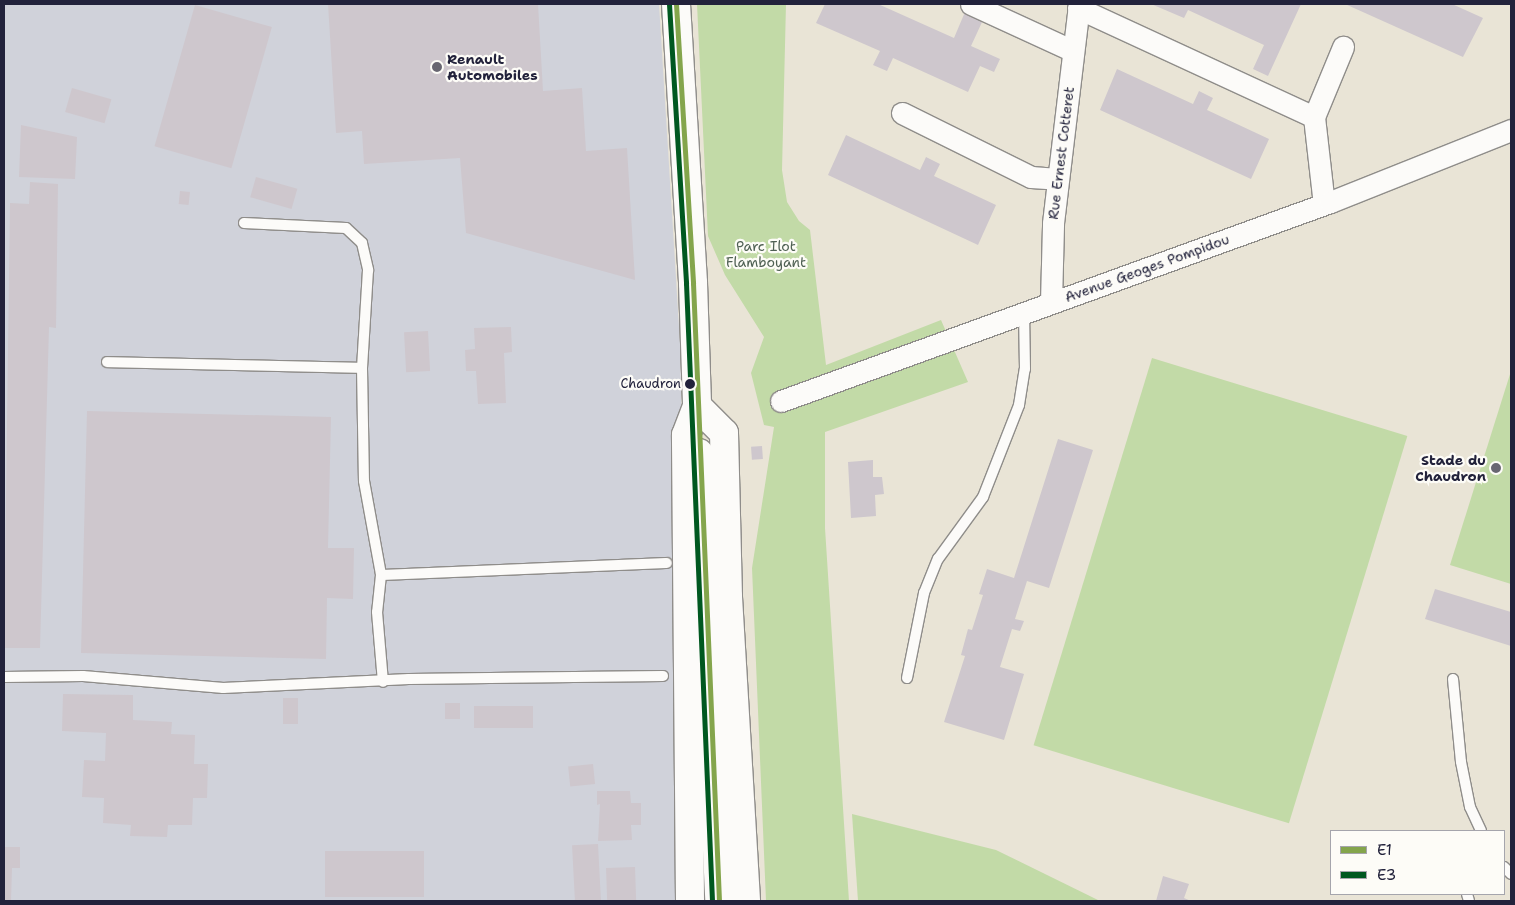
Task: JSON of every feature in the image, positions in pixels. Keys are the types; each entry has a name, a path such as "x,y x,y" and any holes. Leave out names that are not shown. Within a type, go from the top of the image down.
{"main road":[{"path":"676,4 693,283 719,901"},
{"path":"690,901 686,435 697,406"},
{"path":"697,406 724,433 728,598 746,901"}],"street":[{"path":"971,4 1073,51"},
{"path":"1079,6 1314,117"},
{"name":"Rue Ernest Cotteret","path":"1051,302 1058,180 1079,6"},
{"path":"1330,202 1323,196 1314,117 1343,47"},
{"path":"902,113 1031,177 1058,180"},
{"name":"Avenue Geoges Pompidou","path":"781,401 1330,202 1511,130"}],"lane":[{"path":"244,223 346,228 362,243 368,270 362,368 364,481 381,574 377,612 383,682"},
{"path":"907,678 924,593 938,559 983,497 1019,406 1025,369 1024,312"},
{"path":"107,362 362,368"},
{"path":"381,574 667,564"},
{"path":"4,677 83,676 223,688 383,682 663,676"},
{"path":"1453,679 1461,762 1470,807 1481,830"}],"shaded area":[{"path":"4,4 659,4 680,343 693,901 4,901"}],"green space":[{"name":"Parc Ilot Flamboyant","path":"697,4 786,4 782,170 787,202 799,221 810,230 826,365 941,320 968,382 825,432 825,528 849,901 766,901 752,568 774,427 764,425 751,373 764,337 725,275 708,236"},
{"path":"1152,358 1407,436 1289,823 1034,745"},
{"name":"Stade du Chaudron","path":"1511,371 1511,584 1450,565"},
{"path":"852,814 996,850 1100,901 858,901"}],"building":[{"name":"Renault Automobiles","path":"328,4 538,4 543,91 582,88 586,151 627,148 635,280 466,233 460,158 364,164 362,131 336,133"},
{"path":"825,4 878,4 954,38 965,12 983,20 971,46 1000,59 994,72 980,66 968,92 893,58 887,71 873,65 880,51 816,23"},
{"path":"1151,4 1301,4 1268,76 1253,69 1264,45 1188,10 1184,18"},
{"path":"1345,4 1452,4 1483,18 1463,57"},
{"path":"195,5 272,27 231,168 154,146"},
{"path":"1117,69 1193,104 1199,91 1213,98 1207,110 1269,139 1251,179 1100,110"},
{"path":"72,88 111,99 105,123 65,112"},
{"path":"21,125 77,137 75,179 19,177"},
{"path":"846,135 920,170 926,157 940,164 934,176 996,205 978,245 828,175"},
{"path":"256,177 297,189 292,209 250,197"},
{"path":"30,182 58,184 56,328 49,327 40,648 4,648 10,203 29,204"},
{"path":"180,191 190,192 189,205 179,204"},
{"path":"511,327 512,352 504,353 506,403 478,404 476,371 466,371 465,350 475,349 474,328"},
{"path":"428,331 430,371 406,372 404,332"},
{"path":"87,411 331,417 328,548 354,548 353,599 327,598 326,659 81,653"},
{"path":"1058,439 1093,450 1049,588 1027,581 1015,619 1024,621 1020,631 1012,629 1000,667 1024,674 1004,740 944,722 965,656 961,655 968,629 972,630 983,595 979,594 987,569 1014,578"},
{"path":"762,446 763,459 752,460 751,447"},
{"path":"873,460 873,477 882,477 884,494 875,495 876,516 851,518 848,462"},
{"path":"1435,589 1511,612 1511,646 1425,619"},
{"path":"63,694 133,695 133,720 172,722 171,734 195,735 194,764 208,764 207,798 193,798 192,825 168,825 167,837 130,836 131,825 103,823 104,798 82,797 84,760 105,761 106,733 62,731"},
{"path":"283,698 298,698 298,724 283,724"},
{"path":"445,703 460,703 460,719 445,719"},
{"path":"474,706 533,706 533,728 474,728"},
{"path":"593,764 595,784 570,787 568,767"},
{"path":"597,791 630,791 631,803 641,803 641,825 631,825 632,840 598,841 600,804 597,805"},
{"path":"598,844 601,901 575,901 572,845"},
{"path":"4,847 20,847 20,868 12,868 11,901 4,901"},
{"path":"325,851 424,851 424,897 325,897"},
{"path":"635,867 636,901 607,901 606,868"},
{"path":"1163,876 1189,884 1184,898 1191,901 1156,901"}],"transit line":[{"name":"E3","path":"669,4 686,283 712,901"},
{"name":"E1","path":"676,4 693,283 719,901"}],"place":[{"name":"Renault Automobiles","path":"437,67"},
{"name":"Chaudron","path":"690,384"},
{"name":"Stade du Chaudron","path":"1496,468"}]}
